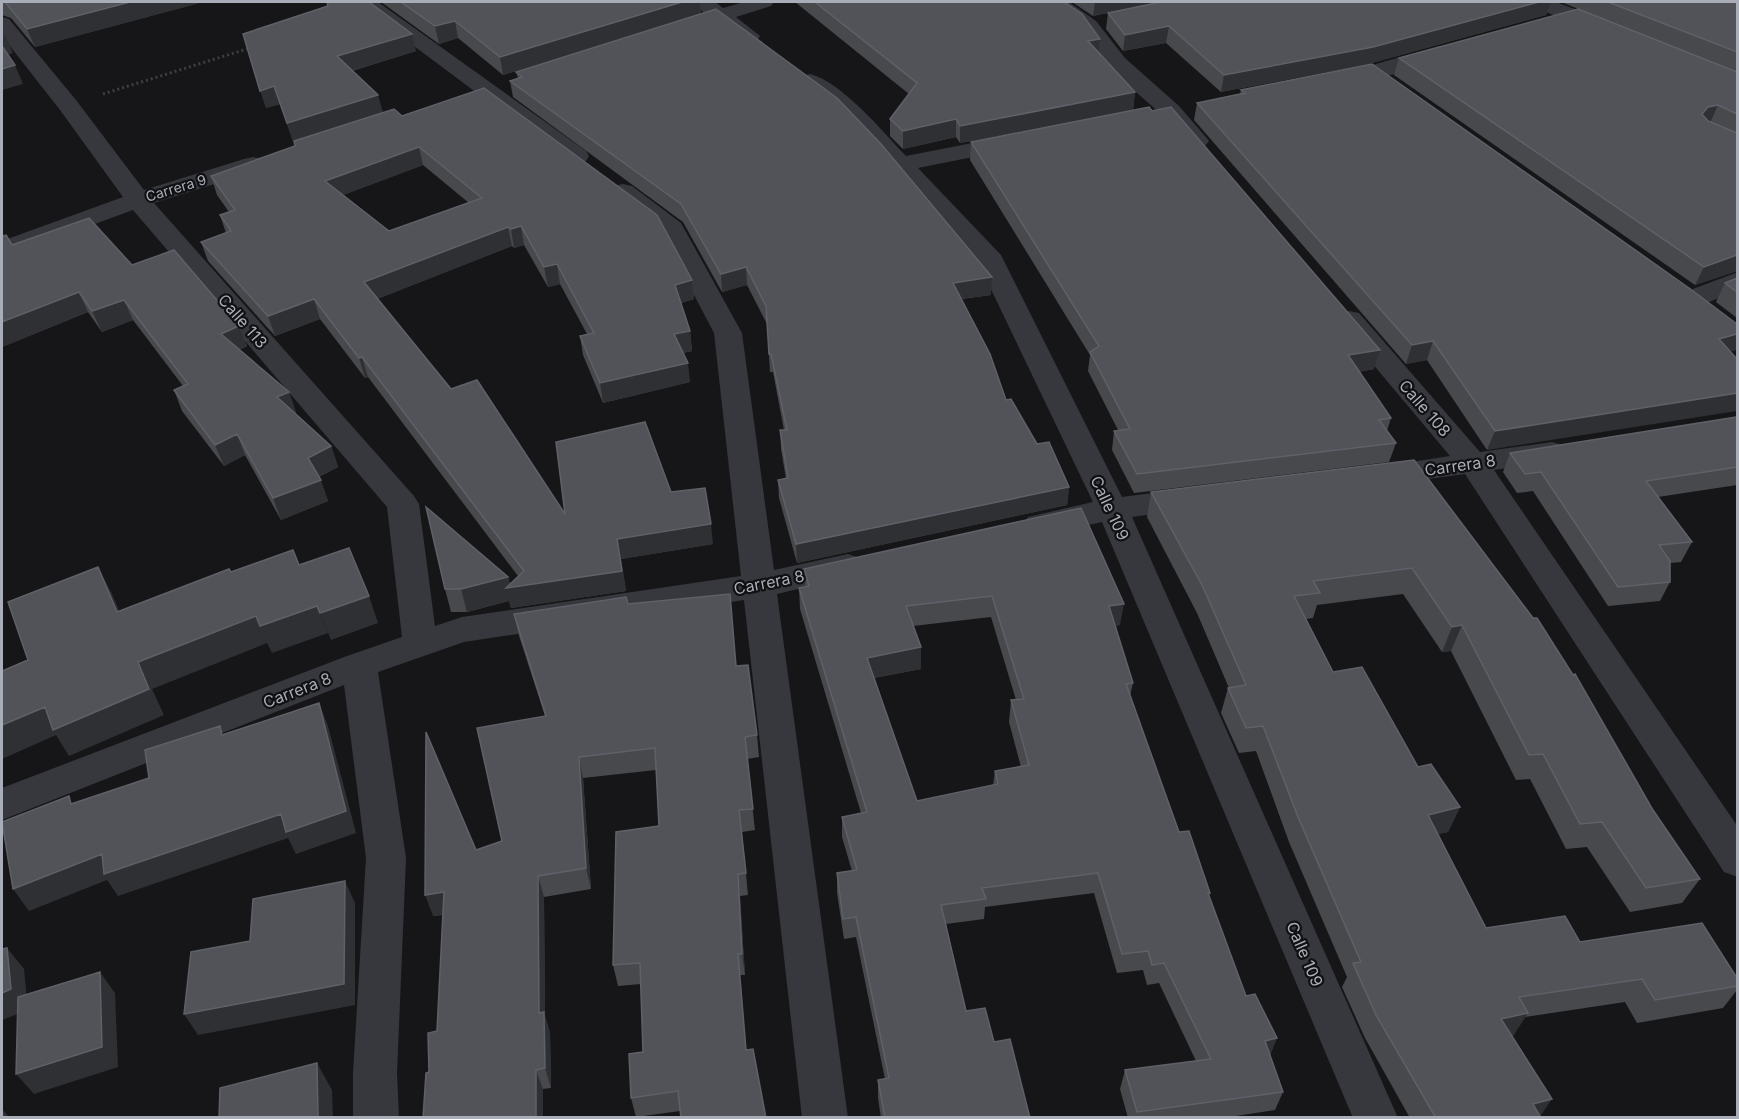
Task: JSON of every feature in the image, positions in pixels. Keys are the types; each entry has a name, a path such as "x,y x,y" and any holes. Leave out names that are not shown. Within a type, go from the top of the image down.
{"street":[{"path":"365,2 489,90 672,228 728,333 825,1118"},
{"path":"703,14 764,2"},
{"path":"1056,2 1100,23 1117,63 1170,111 1217,165"},
{"path":"1539,2 1628,38"},
{"name":"Calle 109","path":"703,14 779,58 847,108 988,255 1112,509 1376,1118"},
{"path":"1540,25 1574,16"},
{"name":"Calle 113","path":"2,23 68,105 138,200 403,504 420,644"},
{"path":"1316,83 1372,72 1462,47"},
{"path":"1372,72 1401,92"},
{"path":"901,164 1030,138"},
{"name":"Carrera 9","path":"2,250 138,200 274,158"},
{"path":"1692,299 1737,280"},
{"name":"Calle 108","path":"1334,301 1474,464 1737,860"},
{"name":"Carrera 8","path":"1345,480 1577,448"},
{"path":"1006,532 1112,509 1217,496"},
{"name":"Carrera 8","path":"2,804 359,665 462,630 760,585 878,560"},
{"path":"359,665 387,858 375,1073 376,1118"}],"path":[{"path":"68,105 251,48"}],"building":[{"path":"5,2 130,2 27,29"},
{"path":"327,2 369,2 412,34 337,56 378,95 287,123 274,86 260,91 243,34 328,6"},
{"path":"401,2 682,2 500,57 455,21 435,26"},
{"path":"815,2 1064,2 1082,14 1100,39 1088,41 1135,92 960,126 956,119 903,131 890,119 917,83"},
{"path":"1161,2 1539,2 1373,47 1224,75 1169,26 1125,35 1108,13"},
{"path":"1608,2 1737,2 1737,52"},
{"path":"716,9 837,98 881,144 992,277 953,283 990,354 1006,400 1011,399 1037,444 1049,442 1069,487 796,544 778,480 788,478 780,430 787,430 771,354 769,354 766,306 746,267 721,274 681,204 510,81 522,77 516,72"},
{"path":"1578,9 1737,72 1737,114 1718,105 1708,107 1702,114 1708,121 1737,133 1737,255 1704,267 1399,58"},
{"path":"2,46 15,65 2,69"},
{"path":"1372,64 1737,324 1737,334 1719,339 1737,359 1737,393 1495,431 1433,341 1412,345 1197,103 1245,93 1241,90"},
{"path":"484,88 657,215 692,280 675,285 690,331 674,334 688,363 600,383 580,336 594,333 557,264 544,267 521,226 511,229 508,227 364,282 451,389 477,380 565,514 556,442 645,422 671,492 705,488 711,524 617,539 622,571 506,588 524,571 362,357 359,358 314,299 268,316 201,242 231,231 220,215 235,210 211,176 295,146 294,141 394,109 402,116","holes":["419,147 482,198 389,231 325,181"]},
{"path":"1149,107 1152,111 1171,107 1380,350 1348,355 1391,418 1379,420 1396,443 1137,474 1114,431 1130,429 1090,352 1099,346 971,142"},
{"path":"89,218 132,265 174,250 239,326 221,334 289,392 277,397 331,446 308,458 321,480 273,498 237,434 215,445 174,390 188,384 124,300 92,311 79,292 2,322 2,237 6,235 12,245"},
{"path":"1737,278 1737,292 1725,283"},
{"path":"1737,417 1737,467 1646,481 1692,542 1659,545 1670,561 1670,582 1618,587 1541,472 1525,474 1510,453"},
{"path":"1414,460 1533,618 1537,618 1573,675 1575,674 1653,810 1700,879 1646,888 1602,822 1580,824 1543,754 1529,755 1462,625 1452,627 1412,568 1313,581 1320,593 1294,596 1333,672 1362,667 1418,767 1431,764 1460,807 1428,815 1486,928 1565,916 1580,942 1702,923 1737,978 1737,986 1655,1000 1642,979 1519,997 1528,1013 1501,1019 1552,1099 1533,1104 1541,1118 1436,1118 1376,1015 1353,963 1361,962 1298,817 1263,726 1246,728 1228,688 1246,685 1203,587 1151,492"},
{"path":"426,507 508,577 461,589 445,589"},
{"path":"1081,508 1124,604 1109,606 1133,683 1126,684 1179,832 1189,831 1210,893 1208,893 1246,996 1255,994 1277,1038 1265,1041 1283,1092 1137,1112 1125,1070 1211,1059 1164,963 1152,965 1148,951 1122,954 1098,873 982,888 986,899 941,905 966,1011 985,1008 994,1042 1010,1039 1030,1118 885,1118 878,1080 889,1078 856,917 843,919 837,873 857,870 842,817 867,812 799,588 809,586 804,569","holes":["992,596 1024,699 1011,700 1029,765 995,771 998,784 917,801 867,658 921,647 906,606"]},
{"path":"349,548 369,596 320,613 317,606 260,626 256,616 138,662 149,689 53,730 45,707 2,725 2,671 28,660 8,602 98,567 117,612 229,569 231,572 293,550 299,565"},
{"path":"730,594 736,666 748,665 757,735 745,737 753,809 739,810 746,873 738,874 742,954 738,954 746,1050 753,1049 766,1118 681,1118 678,1091 631,1098 629,1054 643,1052 640,963 613,965 616,832 659,826 655,748 579,757 586,868 538,876 539,1013 544,1012 545,1068 536,1070 536,1118 423,1118 426,1073 429,1072 428,1033 437,1031 444,892 425,895 426,732 476,850 502,841 477,728 546,716 514,614 626,597 628,604"},
{"path":"319,703 346,811 286,832 281,814 104,874 102,854 13,889 2,822 69,796 71,804 149,778 145,750 220,726 222,735"},
{"path":"345,881 344,984 184,1014 191,952 250,941 253,899"},
{"path":"7,948 11,989 2,993 2,949"},
{"path":"100,972 102,1047 16,1074 18,997"},
{"path":"317,1063 318,1118 219,1118 220,1088"}]}
